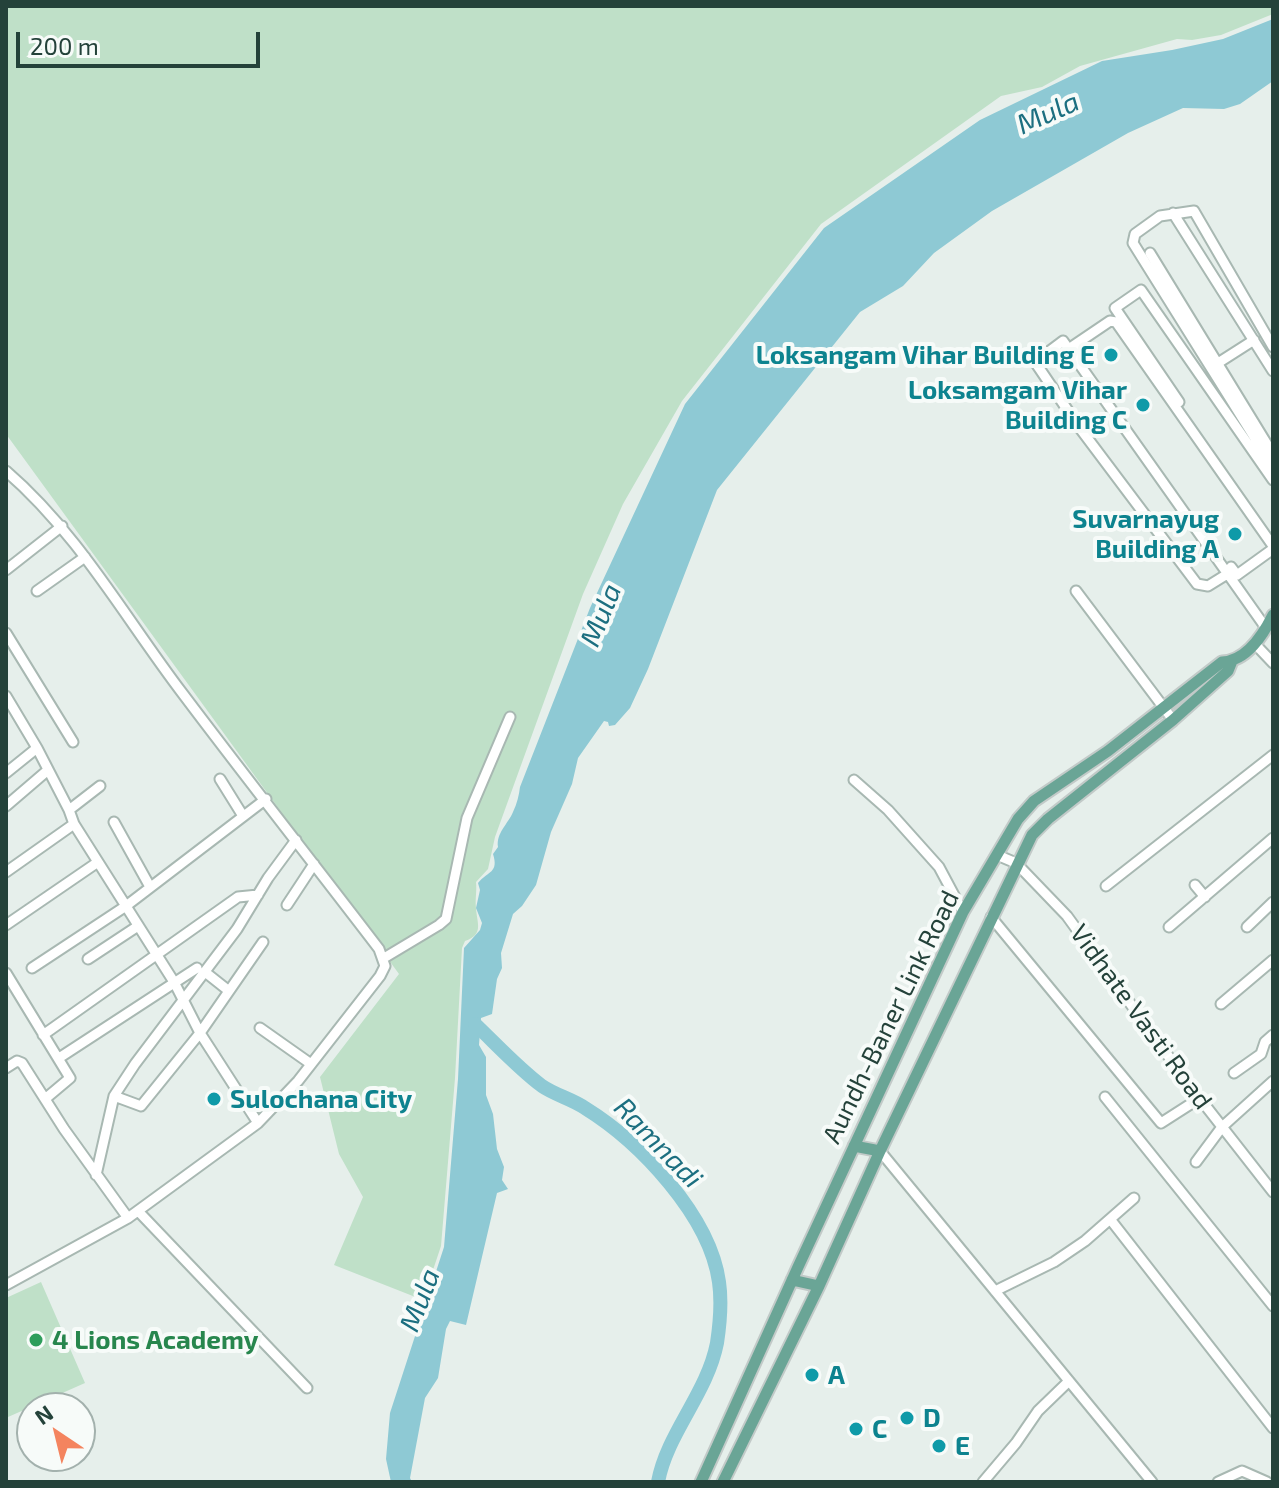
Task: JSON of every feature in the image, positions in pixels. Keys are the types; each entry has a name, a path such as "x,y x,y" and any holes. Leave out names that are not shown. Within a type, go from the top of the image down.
{"main road":[{"name":"Aundh-Baner Link Road","path":"701,1482 963,912 1018,819 1034,801 1108,751 1222,662 1232,661 1255,644 1273,615"},
{"name":"Aundh-Baner Link Road","path":"723,1482 1032,835 1173,720 1228,671 1232,661"},
{"path":"854,1146 880,1151"},
{"path":"792,1280 819,1286"}],"street":[{"path":"1273,347 1197,214 1190,210 1173,213 1152,220 1135,234 1133,243 1273,467"},
{"path":"1173,213 1273,371"},
{"path":"1150,253 1273,454"},
{"path":"1273,480 1141,290 1115,308 1273,545"},
{"path":"1110,321 1116,322 1273,545 1237,575 1073,346 1110,321"},
{"path":"1218,363 1254,340"},
{"path":"1229,573 1208,586 1197,584 1079,427 1035,362 1063,341 1229,573 1266,628"},
{"path":"6,471 37,497 62,526 182,694 266,799 384,958 385,966 311,1064 258,1123 128,1218 6,1285"},
{"path":"6,570 62,526"},
{"path":"37,591 85,557"},
{"path":"1076,591 1173,720"},
{"path":"6,633 73,742"},
{"path":"1255,644 1273,663"},
{"path":"6,696 37,748 74,824 258,1123"},
{"path":"384,958 446,919 467,818 510,717"},
{"path":"6,773 37,748"},
{"path":"1106,886 1273,755"},
{"path":"6,806 48,770"},
{"path":"220,779 243,816"},
{"path":"854,780 888,810 939,867 963,912"},
{"path":"69,810 100,786"},
{"path":"32,968 126,906 149,885 266,799"},
{"path":"114,822 149,885"},
{"path":"6,872 74,824"},
{"path":"1169,927 1273,838"},
{"path":"96,1175 114,1096 184,1002 201,970 296,840"},
{"name":"Vidhate Vasti Road","path":"997,855 1016,863 1072,923 1273,1192"},
{"path":"6,925 98,862"},
{"path":"287,905 314,864"},
{"path":"1195,885 1205,897"},
{"path":"43,1035 238,897 258,895"},
{"path":"1247,927 1273,902"},
{"path":"991,917 1161,1123 1200,1098"},
{"path":"88,959 138,926"},
{"path":"114,1096 141,1106 200,1033 263,942"},
{"path":"1221,1004 1271,965"},
{"path":"59,1058 174,982 201,970"},
{"path":"201,970 229,991"},
{"path":"6,973 70,1078 45,1099"},
{"path":"260,1028 311,1064"},
{"path":"1234,1073 1261,1054 1265,1042 1273,1035"},
{"path":"6,1068 17,1061 22,1063 128,1218"},
{"path":"1196,1162 1222,1127 1273,1081"},
{"path":"1105,1097 1273,1306"},
{"path":"880,1151 1152,1482"},
{"path":"995,1291 1054,1262 1134,1198"},
{"path":"138,1211 307,1388"},
{"path":"1110,1219 1273,1428"},
{"path":"983,1482 1038,1411 1069,1381"},
{"path":"1218,1482 1242,1471 1267,1482"}],"green space":[{"path":"6,6 1273,6 1273,14 1221,35 1177,39 1080,66 1042,87 1001,96 821,224 682,401 623,504 583,594 495,837 488,869 476,882 478,928 462,948 441,1246 423,1300 334,1265 363,1197 339,1154 320,1077 399,974 6,434"},
{"name":"4 Lions Academy","path":"41,1282 85,1383 65,1392 16,1392 16,1413 8,1417 6,1298"}],"water":[{"name":"Mula","path":"1273,19 1273,81 1240,104 1224,109 1183,108 1128,133 992,211 934,253 903,286 860,312 717,490 630,708 615,725 609,726 604,721 578,758 572,784 551,832 536,885 513,914 501,953 502,968 497,979 492,1014 481,1018 479,1045 486,1057 486,1095 493,1114 497,1149 504,1167 502,1180 508,1189 497,1193 466,1325 450,1321 446,1329 438,1378 425,1398 410,1478 412,1482 391,1482 386,1459 390,1413 444,1247 458,1079 464,948 480,930 482,923 476,908 480,890 478,883 494,868 493,854 499,837 518,800 520,787 590,608 685,404 824,228 980,120 1102,61 1223,39"}],"waterway":[{"name":"Ramnadi","path":"475,1024 542,1086 580,1105 628,1140 687,1207 713,1257 720,1297 717,1343 705,1379 670,1447 658,1482"}],"place":[{"name":"Loksangam Vihar Building E","path":"1111,355"},
{"name":"Loksamgam Vihar Building C","path":"1143,405"},
{"name":"Suvarnayug Building A","path":"1235,534"},
{"name":"Sulochana City","path":"214,1099"},
{"name":"4 Lions Academy","path":"36,1340"},
{"name":"A","path":"812,1375"},
{"name":"D","path":"907,1418"},
{"name":"C","path":"856,1429"},
{"name":"E","path":"939,1446"}]}
